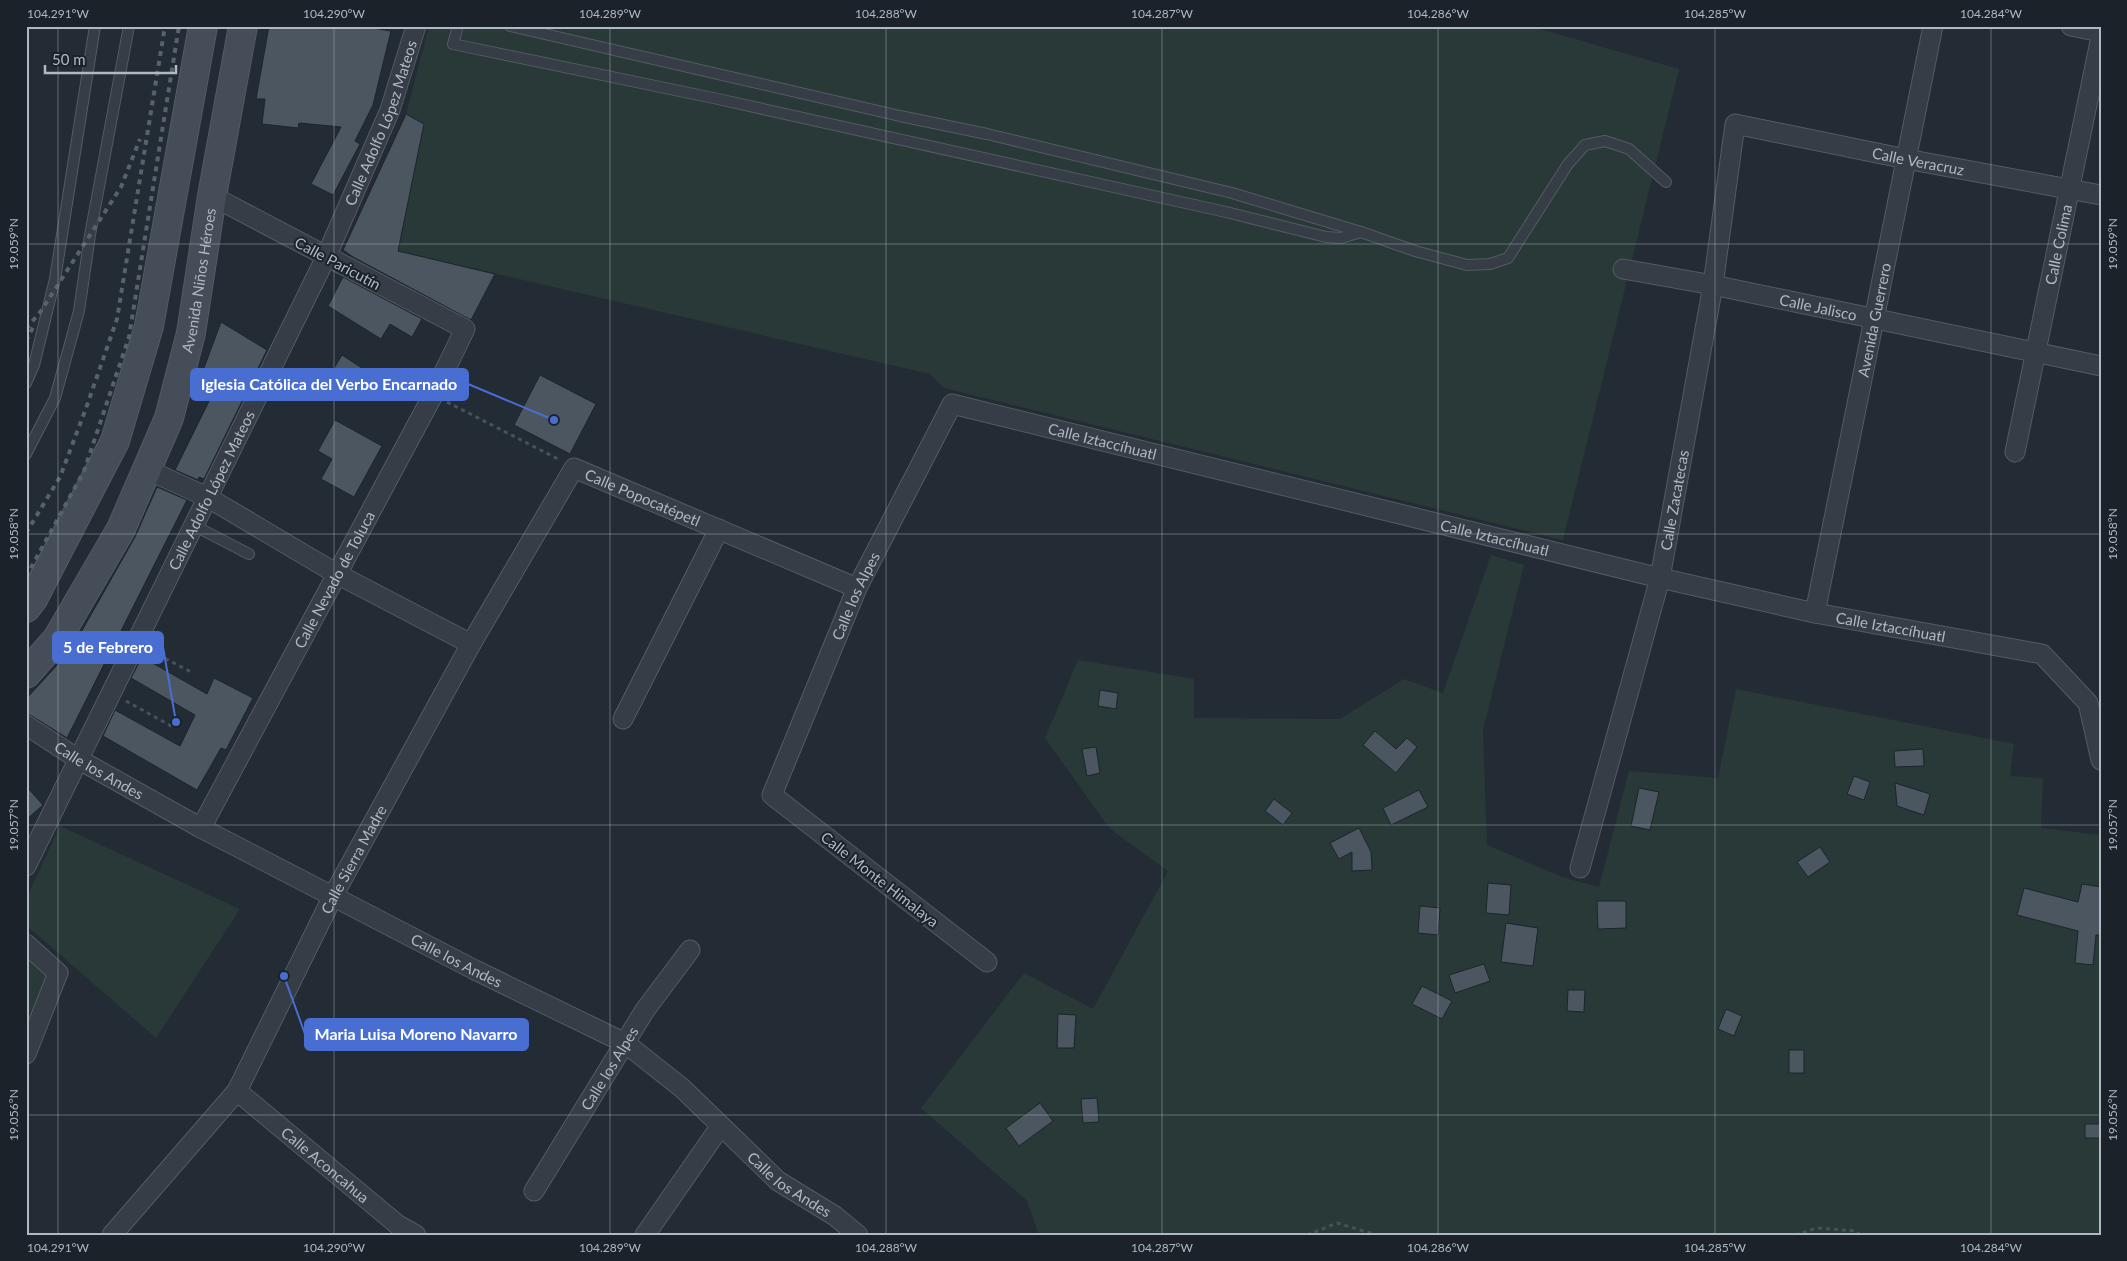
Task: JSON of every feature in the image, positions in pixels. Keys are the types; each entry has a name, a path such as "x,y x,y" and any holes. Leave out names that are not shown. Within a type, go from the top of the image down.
{"main road":[{"path":"26,608 33,599 115,441 149,326 203,26"},
{"name":"Avenida Niños Héroes","path":"26,674 57,640 121,529 169,418 191,333 212,196 243,26"}],"street":[{"name":"Calle Adolfo López Mateos","path":"26,866 326,257 390,110 416,26"},
{"name":"Avenida Guerrero","path":"1814,613 1933,26"},
{"path":"2070,26 2101,32"},
{"name":"Calle Colima","path":"2015,452 2101,37"},
{"name":"Calle Veracruz","path":"1735,124 1906,159 2101,194"},
{"name":"Calle Zacatecas","path":"1580,868 1660,578 1713,285 1735,124"},
{"name":"Calle Paricutín","path":"212,196 465,329"},
{"name":"Calle Jalisco","path":"1623,269 1713,285 2101,366"},
{"name":"Calle Nevado de Toluca","path":"201,828 433,395 465,329"},
{"name":"Calle Iztaccíhuatl","path":"952,404 1660,578 1814,613 2042,654 2088,703 2101,760"},
{"name":"Calle los Alpes","path":"772,795 857,588 952,404"},
{"name":"Calle Popocatépetl","path":"574,468 857,588"},
{"name":"Calle Sierra Madre","path":"115,1234 237,1091 333,896 471,644 574,468"},
{"path":"146,469 207,497 337,574 471,644"},
{"path":"623,719 719,529"},
{"name":"Calle los Andes","path":"26,725 78,759 201,828 475,970 625,1043 682,1088 720,1127 778,1181 835,1216 858,1235"},
{"name":"Calle Monte Himalaya","path":"772,795 987,962"},
{"path":"26,944 58,972 26,1054"},
{"name":"Calle los Alpes","path":"534,1191 645,1010 690,950"},
{"name":"Calle Aconcahua","path":"237,1091 391,1219 416,1235"},
{"path":"645,1235 720,1127"}],"lane":[{"path":"26,383 34,365 55,279 95,26"},
{"path":"26,454 55,398 79,311 90,235 129,26"},
{"path":"458,26 453,44 461,46 747,106 1226,212 1326,237 1341,238 1361,232"},
{"path":"510,26 871,110 987,134 1232,193 1361,232 1416,251 1467,265 1490,264 1508,258 1568,164 1585,145 1605,140 1629,149 1666,182"},
{"path":"193,525 248,554"}],"path":[{"name":"Calle Popocatépetl","path":"433,395 574,468"},
{"path":"135,642 193,673"},
{"path":"110,693 173,727"},
{"path":"1307,1235 1337,1223 1377,1235"},
{"path":"1795,1235 1817,1228 1856,1231 1860,1235"}],"shaded area":[{"path":"429,26 1530,26 1679,69 1563,540 944,388 930,374 398,251 424,124 406,114"},
{"path":"1491,555 1524,565 1483,730 1487,845 1565,878 1599,887 1629,771 1718,778 1736,689 2014,744 2010,776 2043,778 2041,828 2101,835 2101,1235 1039,1235 1027,1201 921,1108 1024,973 1093,1009 1168,871 1110,829 1045,738 1078,660 1194,679 1194,718 1340,719 1404,679 1443,693"},
{"path":"60,826 240,909 156,1038 26,925 26,899"},
{"path":"26,956 51,976 26,1038"}],"building":[{"path":"269,26 361,26 391,31 373,105 355,141 360,144 333,195 311,184 341,127 299,123 298,128 262,124 265,99 256,99"},
{"path":"406,114 424,124 398,251 495,274 471,320 343,250"},
{"path":"343,277 422,319 412,337 390,324 381,339 328,306"},
{"path":"221,322 267,350 204,479 199,477 198,480 175,470 218,383 201,376"},
{"path":"342,355 368,372 355,392 330,375"},
{"path":"540,375 596,404 570,454 514,425"},
{"path":"335,420 382,446 354,497 321,479 332,459 318,451"},
{"path":"157,487 187,500 67,738 26,714 26,699 71,650 135,537"},
{"path":"142,657 207,694 214,678 253,698 226,750 221,748 197,790 103,736 115,710 180,746 195,715 131,678"},
{"path":"1100,690 1118,693 1116,709 1098,706"},
{"path":"1375,731 1396,749 1407,738 1417,747 1396,773 1363,745"},
{"path":"1096,747 1100,773 1087,776 1082,749"},
{"path":"1923,749 1924,766 1895,767 1894,751"},
{"path":"1854,776 1870,782 1864,800 1847,794"},
{"path":"1895,783 1930,794 1924,815 1897,806"},
{"path":"26,786 43,805 26,820"},
{"path":"1639,788 1659,792 1650,830 1631,826"},
{"path":"1419,790 1428,807 1391,825 1383,808"},
{"path":"1274,799 1292,813 1283,825 1265,811"},
{"path":"1359,828 1371,852 1372,870 1352,871 1352,852 1339,859 1330,843"},
{"path":"1820,847 1830,862 1808,877 1797,862"},
{"path":"1488,883 1511,885 1509,915 1486,913"},
{"path":"2082,884 2101,887 2101,935 2096,935 2093,965 2075,963 2078,931 2017,915 2024,888 2078,902"},
{"path":"1597,901 1626,901 1626,928 1598,929"},
{"path":"1420,906 1440,908 1438,935 1418,933"},
{"path":"1506,923 1538,928 1533,966 1501,962"},
{"path":"1484,964 1490,981 1455,993 1449,975"},
{"path":"1422,986 1452,1001 1442,1019 1412,1004"},
{"path":"1568,990 1585,990 1584,1012 1567,1011"},
{"path":"1726,1009 1742,1016 1734,1036 1718,1029"},
{"path":"1058,1014 1076,1015 1074,1048 1057,1048"},
{"path":"1789,1050 1804,1050 1804,1073 1789,1073"},
{"path":"1097,1098 1099,1122 1083,1123 1081,1099"},
{"path":"1040,1103 1053,1121 1019,1146 1006,1128"},
{"path":"2085,1124 2101,1124 2101,1138 2085,1138"}],"railway":[{"path":"26,533 60,477 117,319 165,26"},
{"path":"26,577 84,471 129,337 179,26"},
{"path":"26,329 41,311 121,187 140,139"},
{"path":"26,341 35,323"}],"place":[{"name":"Iglesia Católica del Verbo Encarnado","path":"554,420"},
{"name":"5 de Febrero","path":"176,722"},
{"name":"Maria Luisa Moreno Navarro","path":"284,976"}]}
